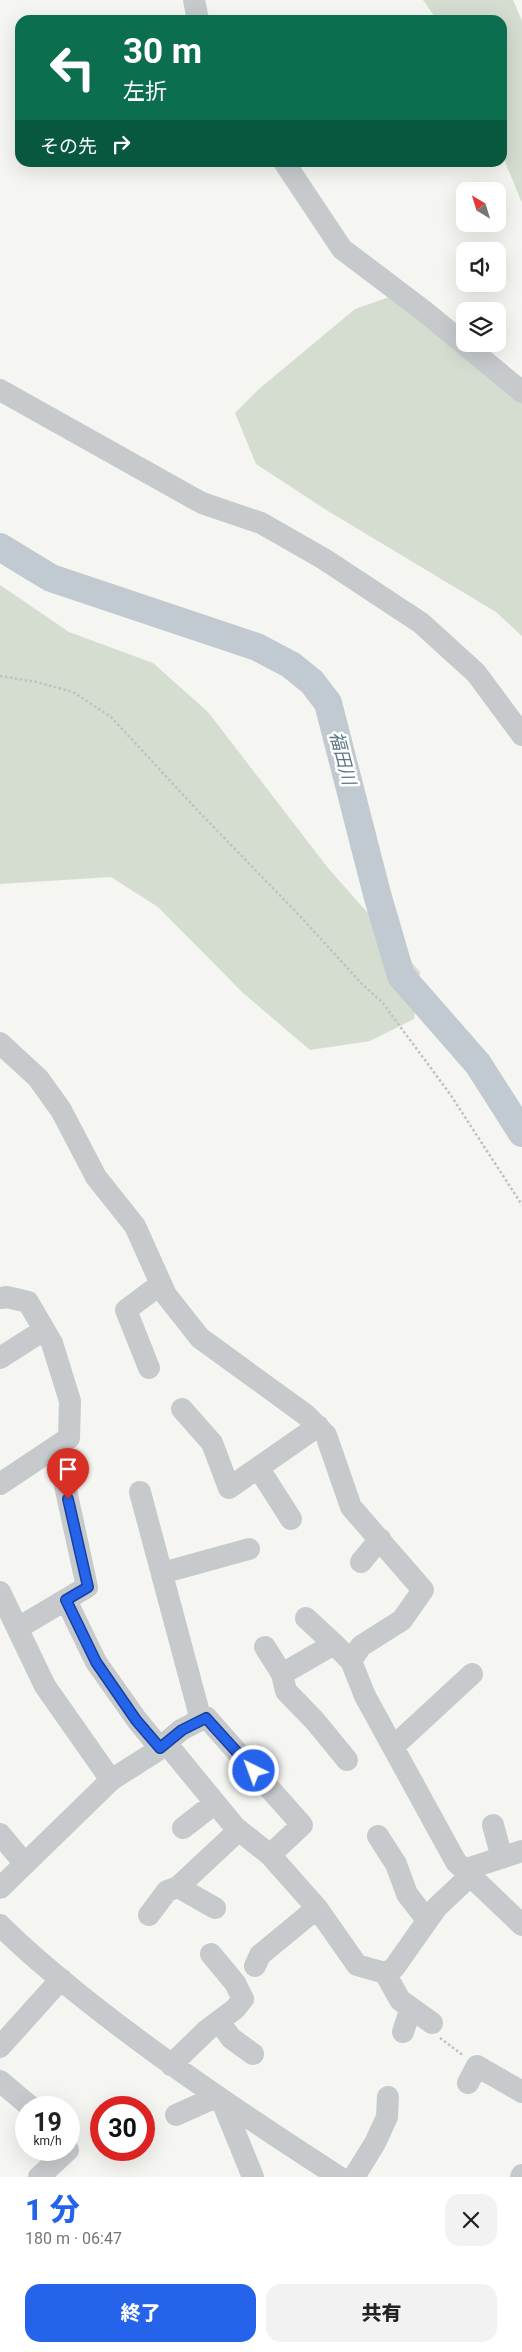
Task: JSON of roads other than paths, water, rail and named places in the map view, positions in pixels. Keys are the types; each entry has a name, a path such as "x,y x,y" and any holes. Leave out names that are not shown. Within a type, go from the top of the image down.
{"street":[{"path":"194,0 197,15"},
{"path":"287,167 342,249 424,311 522,392"},
{"path":"0,390 202,503 261,523 324,558 428,629 476,673 522,735"},
{"path":"0,1042 38,1078 61,1110 96,1177 135,1226 166,1295 200,1338 228,1360 258,1378 306,1414 326,1435 352,1507 422,1590 402,1620 361,1646 351,1662"},
{"path":"149,1368 126,1310 160,1284"},
{"path":"0,1298 7,1297 28,1302 52,1343 70,1401 69,1438 0,1484"},
{"path":"0,1358 44,1330"},
{"path":"182,1409 212,1443 229,1488 318,1426"},
{"path":"258,1469 291,1519"},
{"path":"18,1628 88,1587 64,1481"},
{"path":"140,1492 202,1720"},
{"path":"361,1562 380,1539"},
{"path":"162,1573 249,1549"},
{"path":"0,1592 45,1686 111,1780"},
{"path":"66,1600 96,1662 136,1720 163,1745 238,1830 270,1855 317,1908 357,1965 385,1973 400,2000 432,2024"},
{"path":"306,1618 351,1662 365,1696 456,1862 522,1925"},
{"path":"282,1674 334,1644"},
{"path":"265,1647 282,1674 286,1691 315,1721 347,1760"},
{"path":"393,1747 472,1674"},
{"path":"0,1888 111,1780 182,1730 206,1718 302,1825 270,1855"},
{"path":"183,1828 215,1802"},
{"path":"385,1973 394,1968 427,1920 467,1873 512,1855 493,1825"},
{"path":"150,1915 167,1891 178,1887 238,1830"},
{"path":"0,1834 25,1864"},
{"path":"378,1836 390,1866 427,1920"},
{"path":"178,1887 215,1908"},
{"path":"255,1966 260,1956 317,1908"},
{"path":"0,1925 25,1950 171,2065 219,2099 339,2177"},
{"path":"171,2065 219,2021 235,2009 243,1999 235,1983 211,1954"},
{"path":"0,2047 61,1979"},
{"path":"403,2032 411,2008"},
{"path":"219,2021 231,2038 253,2054"},
{"path":"472,2074 522,2092"},
{"path":"0,2081 18,2096"},
{"path":"176,2115 219,2099"},
{"path":"219,2099 253,2177"},
{"path":"354,2177 376,2143 387,2117 383,2107"},
{"path":"32,2175 51,2161"}],"waterway":[{"name":"福田川","path":"0,547 51,578 257,647 291,665 312,682 328,703 377,894 401,976 478,1064 522,1133"}]}
